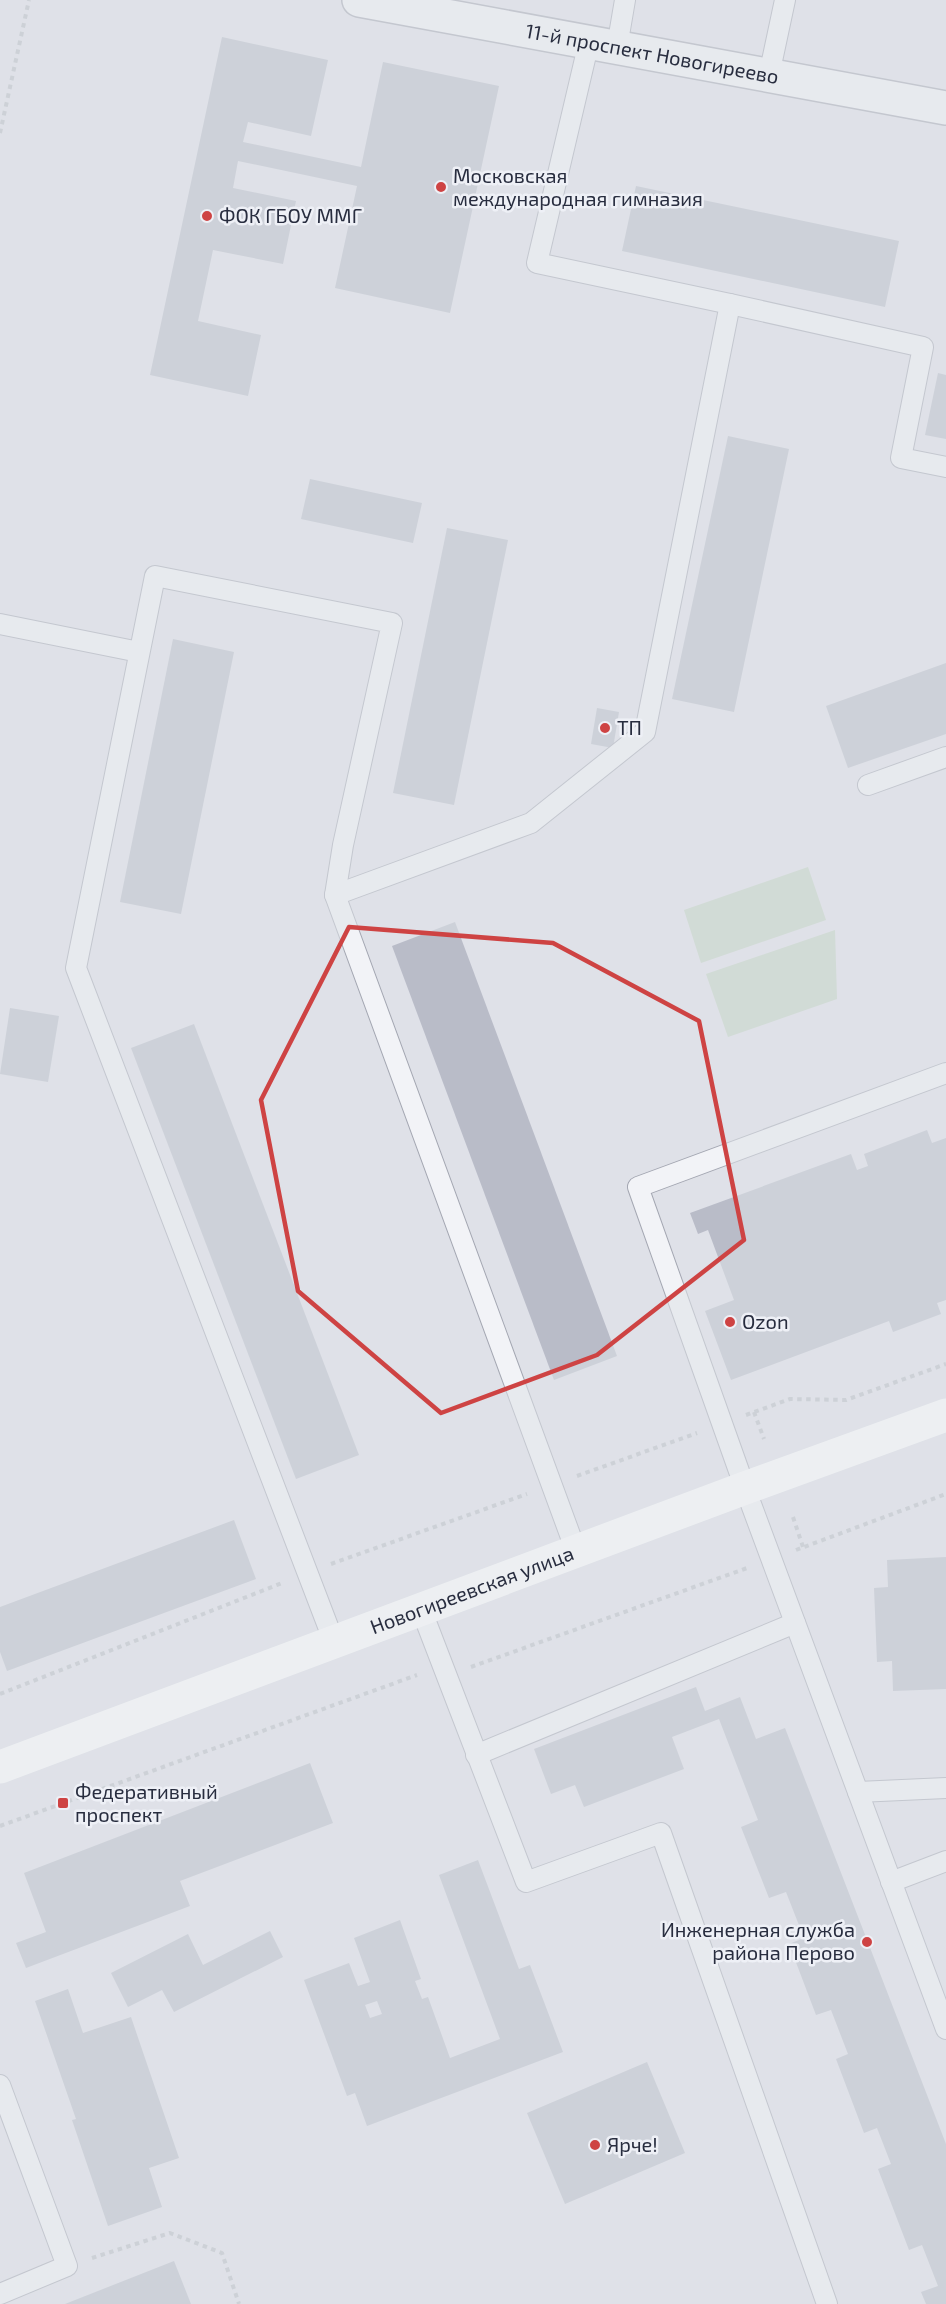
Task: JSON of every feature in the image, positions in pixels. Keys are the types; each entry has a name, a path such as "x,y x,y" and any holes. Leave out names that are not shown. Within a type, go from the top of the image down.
{"main road":[{"name":"Новогиреевская улица","path":"0,1767 745,1488 946,1416"}],"street":[{"name":"11-й проспект Новогиреево","path":"359,0 946,108"}],"lane":[{"path":"625,0 603,45 537,263 923,346 901,458 946,467"},
{"path":"769,75 785,0"},
{"path":"335,895 531,823 645,732 730,304"},
{"path":"334,1642 76,968 155,576 392,623 343,845 335,895 576,1551"},
{"path":"0,624 140,652"},
{"path":"868,785 946,757"},
{"path":"946,1073 638,1187 745,1488 946,2029"},
{"path":"421,1610 526,1882 661,1833 827,2304"},
{"path":"476,1755 795,1623"},
{"path":"858,1792 946,1788"},
{"path":"891,1882 946,1861"},
{"path":"0,2085 67,2266 0,2294"}],"path":[{"path":"0,134 29,0"},
{"path":"0,1694 307,1573 790,1399 846,1400 946,1364"},
{"path":"754,1412 764,1439"},
{"path":"0,1826 412,1675 465,1669 946,1494"},
{"path":"793,1517 803,1547"},
{"path":"67,2266 170,2233 222,2253 239,2304"}],"highlighted area":[{"path":"349,927 553,943 699,1021 744,1240 597,1355 441,1413 298,1291 261,1100"}],"green space":[{"path":"808,867 826,920 701,963 684,910"},
{"path":"835,930 837,999 728,1037 706,974"}],"building":[{"path":"222,37 328,60 311,136 248,122 243,142 361,167 383,62 499,86 450,313 335,288 357,186 238,161 233,188 296,201 283,264 213,250 198,321 261,335 248,396 150,375"},
{"path":"636,186 899,241 885,307 622,251"},
{"path":"938,373 946,375 946,439 925,435"},
{"path":"728,436 789,449 734,712 672,699"},
{"path":"310,479 422,503 413,543 301,519"},
{"path":"447,528 508,540 454,805 393,793"},
{"path":"173,639 234,652 181,914 120,902"},
{"path":"946,663 946,734 848,768 826,706"},
{"name":"ТП","path":"597,708 619,712 613,748 591,744"},
{"path":"455,922 617,1356 554,1380 392,946"},
{"path":"10,1008 59,1016 48,1082 0,1074"},
{"path":"194,1024 359,1455 296,1479 131,1048"},
{"path":"927,1130 932,1143 946,1138 946,1300 937,1303 941,1314 893,1332 889,1321 731,1380 705,1311 734,1300 708,1230 698,1234 690,1213 851,1154 857,1170 868,1166 864,1154"},
{"path":"234,1520 256,1579 7,1671 0,1652 0,1607"},
{"path":"946,1557 946,1689 893,1691 892,1661 877,1662 874,1588 888,1587 887,1560"},
{"path":"696,1687 705,1711 740,1697 756,1739 785,1728 946,2144 946,2304 926,2304 921,2292 938,2286 922,2245 909,2250 878,2169 891,2164 877,2128 864,2133 836,2059 848,2054 831,2010 816,2015 789,1944 804,1938 786,1892 769,1898 741,1827 758,1820 719,1719 672,1737 684,1769 584,1807 575,1785 551,1794 534,1749"},
{"path":"310,1763 333,1823 180,1881 190,1906 26,1968 16,1943 46,1932 24,1873"},
{"path":"478,1860 519,1969 530,1965 563,2052 367,2126 355,2093 347,2096 304,1980 349,1963 358,1986 370,1982 354,1938 400,1920 421,1979 415,1981 422,1999 428,1997 450,2058 500,2039 439,1875","holes":["377,2001 382,2014 370,2018 365,2005"]},
{"path":"270,1931 283,1957 174,2012 162,1990 128,2007 111,1973 188,1934 203,1965"},
{"path":"68,1989 83,2033 131,2017 179,2158 149,2168 162,2207 108,2226 72,2120 76,2119 35,2001"},
{"path":"647,2062 685,2153 565,2204 527,2113"},
{"path":"174,2261 191,2304 65,2304"}],"place":[{"name":"Московская международная гимназия","path":"441,187"},
{"name":"ФОК ГБОУ ММГ","path":"207,216"},
{"name":"ТП","path":"605,728"},
{"name":"Ozon","path":"730,1322"},
{"name":"Федеративный проспект","path":"63,1803"},
{"name":"Инженерная служба района Перово","path":"867,1942"},
{"name":"Ярче!","path":"595,2145"}]}
